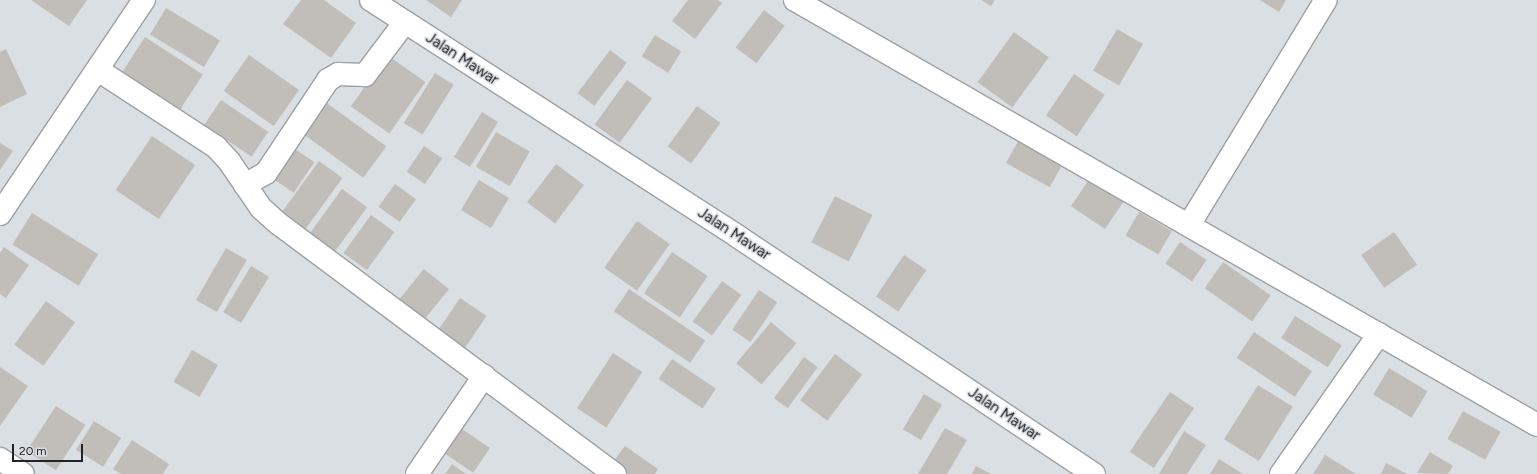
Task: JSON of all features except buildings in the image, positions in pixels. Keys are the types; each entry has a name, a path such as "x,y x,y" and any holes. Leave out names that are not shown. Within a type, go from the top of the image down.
{"street":[{"path":"0,214 144,0"},
{"name":"Jalan Mawar","path":"371,0 737,236 1094,474"},
{"path":"796,0 1537,425"},
{"path":"1189,225 1326,0"},
{"path":"245,185 266,173 328,80 338,74 367,73 404,22"},
{"path":"98,70 216,147 261,208 279,224 615,474"},
{"path":"1281,474 1379,334"},
{"path":"417,474 484,376"},
{"path":"0,459 23,474"}]}
